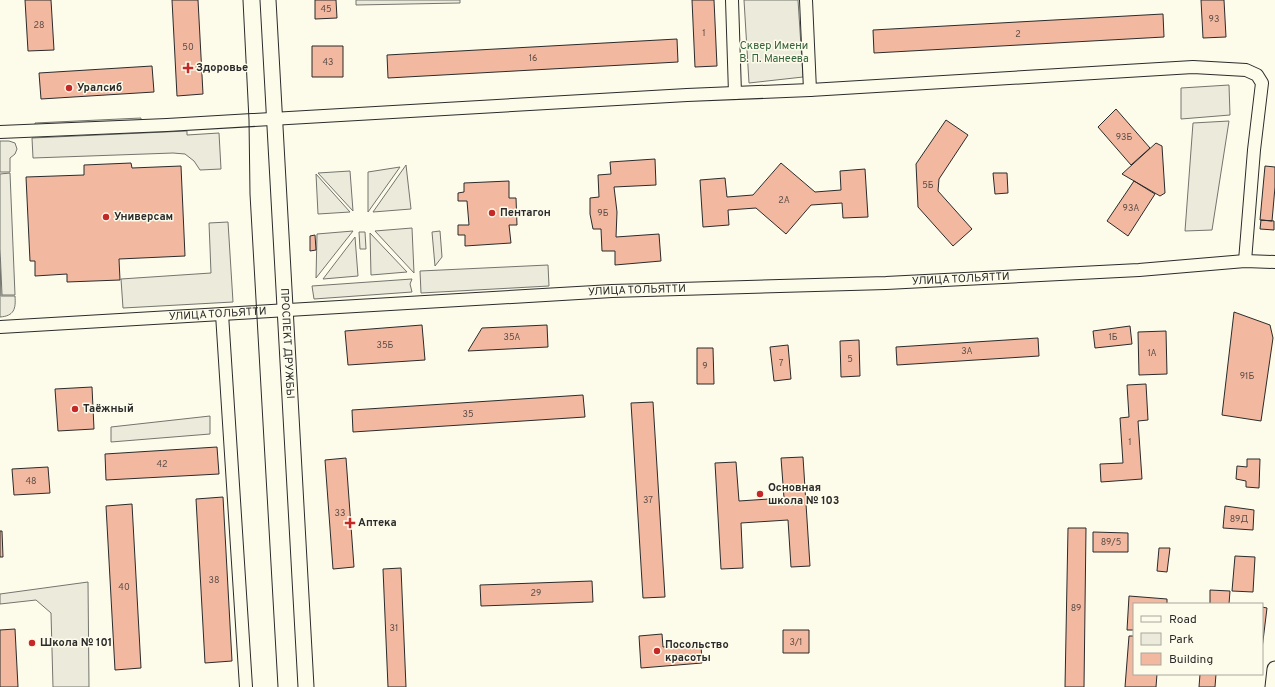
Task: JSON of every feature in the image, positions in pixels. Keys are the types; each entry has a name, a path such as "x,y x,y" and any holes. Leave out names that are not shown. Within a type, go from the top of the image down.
{"main road":[{"name":"ПРОСПЕКТ ДРУЖБЫ","path":"268,0 306,687"},
{"path":"1273,687 1275,669"}],"street":[{"path":"732,0 735,93"},
{"path":"806,0 810,90"},
{"path":"0,132 167,125 810,90 1193,67 1246,70 1257,75 1262,83 1254,150 1245,261"},
{"name":"УЛИЦА ТОЛЬЯТТИ","path":"0,327 612,291 886,283 1139,270 1245,261 1275,262"},
{"path":"222,314 246,687"}],"green space":[{"path":"356,0 460,0 460,3 356,5"},
{"name":"Сквер Имени В. П. Манеева","path":"744,0 798,0 803,77 749,83"},
{"path":"0,141 15,143 17,149 15,154 10,158 10,172 0,172"},
{"path":"406,165 411,209 373,212"},
{"path":"400,167 368,212 368,172"},
{"path":"350,171 353,211 318,173"},
{"path":"316,174 350,212 318,214"},
{"path":"412,228 414,273 375,231"},
{"path":"353,231 316,278 317,234"},
{"path":"440,231 442,257 435,266 432,232"},
{"path":"359,232 365,232 366,249 360,249"},
{"path":"370,233 407,272 371,275"},
{"path":"355,237 358,276 323,279"},
{"path":"0,257 1,296 15,296 15,301 13,311 8,315 0,317"},
{"path":"412,279 410,284 412,292 314,299 312,286"},
{"path":"88,582 89,687 53,687 51,613 36,600 0,604 0,594"}],"shaded area":[{"path":"1229,85 1230,115 1181,119 1181,88"},
{"path":"141,118 141,123 35,128 35,123"},
{"path":"1229,121 1212,230 1185,231 1193,123"},
{"path":"187,131 187,135 219,133 221,169 200,170 194,161 185,154 173,153 33,158 32,138"},
{"path":"10,173 15,295 2,295 0,249 0,174"},
{"path":"228,222 233,302 123,308 121,279 211,273 209,223"},
{"path":"548,265 549,286 421,293 420,271"},
{"path":"210,416 210,434 111,442 111,427"}],"building":[{"path":"25,0 51,0 54,50 28,51"},
{"path":"172,0 198,0 203,94 177,96"},
{"path":"315,0 336,0 337,18 315,19"},
{"path":"692,0 714,0 717,66 695,67"},
{"path":"1201,0 1224,0 1226,37 1203,38"},
{"path":"1163,14 1164,37 874,53 873,30"},
{"path":"677,39 678,62 388,78 387,55"},
{"path":"312,46 343,46 343,77 312,77"},
{"path":"152,66 154,92 41,99 39,73"},
{"path":"1116,109 1150,148 1131,165 1098,127"},
{"path":"946,120 968,135 939,179 938,191 972,229 953,246 918,207 916,164"},
{"path":"1156,143 1162,146 1165,193 1160,196 1122,174"},
{"path":"655,159 656,185 614,187 617,212 616,237 659,234 661,261 615,265 615,251 602,251 601,229 593,229 590,214 590,198 599,197 598,175 611,174 610,162"},
{"name":"Универсам","path":"131,163 132,168 181,166 185,256 119,259 120,280 67,282 67,274 35,276 35,261 30,261 26,177 84,175 84,165"},
{"path":"781,163 815,192 841,190 840,171 865,169 868,217 843,218 842,203 811,205 786,234 756,208 728,210 729,225 703,227 700,180 725,178 727,197 753,195"},
{"path":"1265,166 1275,167 1272,221 1260,220"},
{"path":"993,173 1007,173 1008,193 995,194"},
{"name":"Пентагон","path":"509,181 509,198 516,198 517,225 509,225 511,243 465,246 465,235 458,235 458,225 469,225 467,201 458,201 458,193 464,192 464,183"},
{"path":"1134,181 1155,194 1128,236 1107,221"},
{"path":"1261,220 1274,221 1274,230 1260,229"},
{"path":"315,235 316,250 310,251 310,236"},
{"path":"1234,312 1270,325 1273,338 1261,421 1222,415"},
{"path":"422,325 425,360 348,365 345,331"},
{"path":"547,325 548,347 468,351 482,328"},
{"path":"1130,326 1132,344 1095,348 1093,331"},
{"path":"1166,331 1167,374 1139,375 1138,332"},
{"path":"1038,338 1039,356 897,365 896,347"},
{"path":"859,340 860,376 841,377 840,341"},
{"path":"788,345 791,379 774,381 770,347"},
{"path":"697,348 713,348 714,384 697,384"},
{"path":"1146,384 1148,420 1138,421 1142,479 1101,482 1100,464 1123,463 1120,418 1129,417 1127,385"},
{"name":"Таёжный","path":"92,387 94,429 58,431 55,389"},
{"path":"583,395 585,417 353,432 352,410"},
{"path":"653,402 665,597 643,598 631,403"},
{"path":"217,447 219,474 106,480 105,454"},
{"path":"803,457 810,566 791,567 788,520 741,523 743,568 721,569 715,463 736,462 739,501 784,498 781,458"},
{"path":"346,458 354,567 333,569 325,460"},
{"path":"1247,459 1260,459 1259,488 1246,487 1246,481 1236,479 1237,466 1247,467"},
{"path":"48,467 50,493 14,495 12,469"},
{"path":"223,497 232,661 205,663 196,499"},
{"path":"132,504 141,668 115,670 106,506"},
{"path":"1225,506 1254,510 1253,530 1223,528"},
{"path":"1068,528 1086,528 1084,687 1065,687"},
{"path":"0,531 2,531 3,557 0,557"},
{"path":"1093,532 1128,533 1128,552 1093,552"},
{"path":"1159,548 1170,548 1167,572 1157,571"},
{"path":"1235,556 1255,557 1253,592 1232,591"},
{"path":"401,568 406,687 388,687 383,569"},
{"path":"592,581 593,602 481,606 480,585"},
{"path":"1210,590 1230,591 1229,603 1210,603"},
{"path":"1129,596 1167,599 1167,603 1133,603 1133,630 1127,630"},
{"path":"1263,607 1267,608 1263,641"},
{"path":"15,629 18,687 0,687 0,630"},
{"path":"783,630 809,630 809,653 783,653"},
{"path":"662,634 663,647 701,644 702,663 641,668 639,636"},
{"path":"1129,636 1133,636 1133,675 1157,675 1156,687 1125,687"},
{"path":"1200,675 1216,675 1215,687 1199,687"}],"tram line":[{"path":"243,0 249,120 250,194 278,687"}],"place":[{"name":"Здоровье","path":"188,68"},
{"name":"Уралсиб","path":"69,88"},
{"name":"Пентагон","path":"492,213"},
{"name":"Универсам","path":"106,217"},
{"name":"Таёжный","path":"75,409"},
{"name":"Основная школа № 103","path":"760,494"},
{"name":"Аптека","path":"350,523"},
{"name":"Школа № 101","path":"32,643"},
{"name":"Посольство красоты","path":"657,651"}]}
